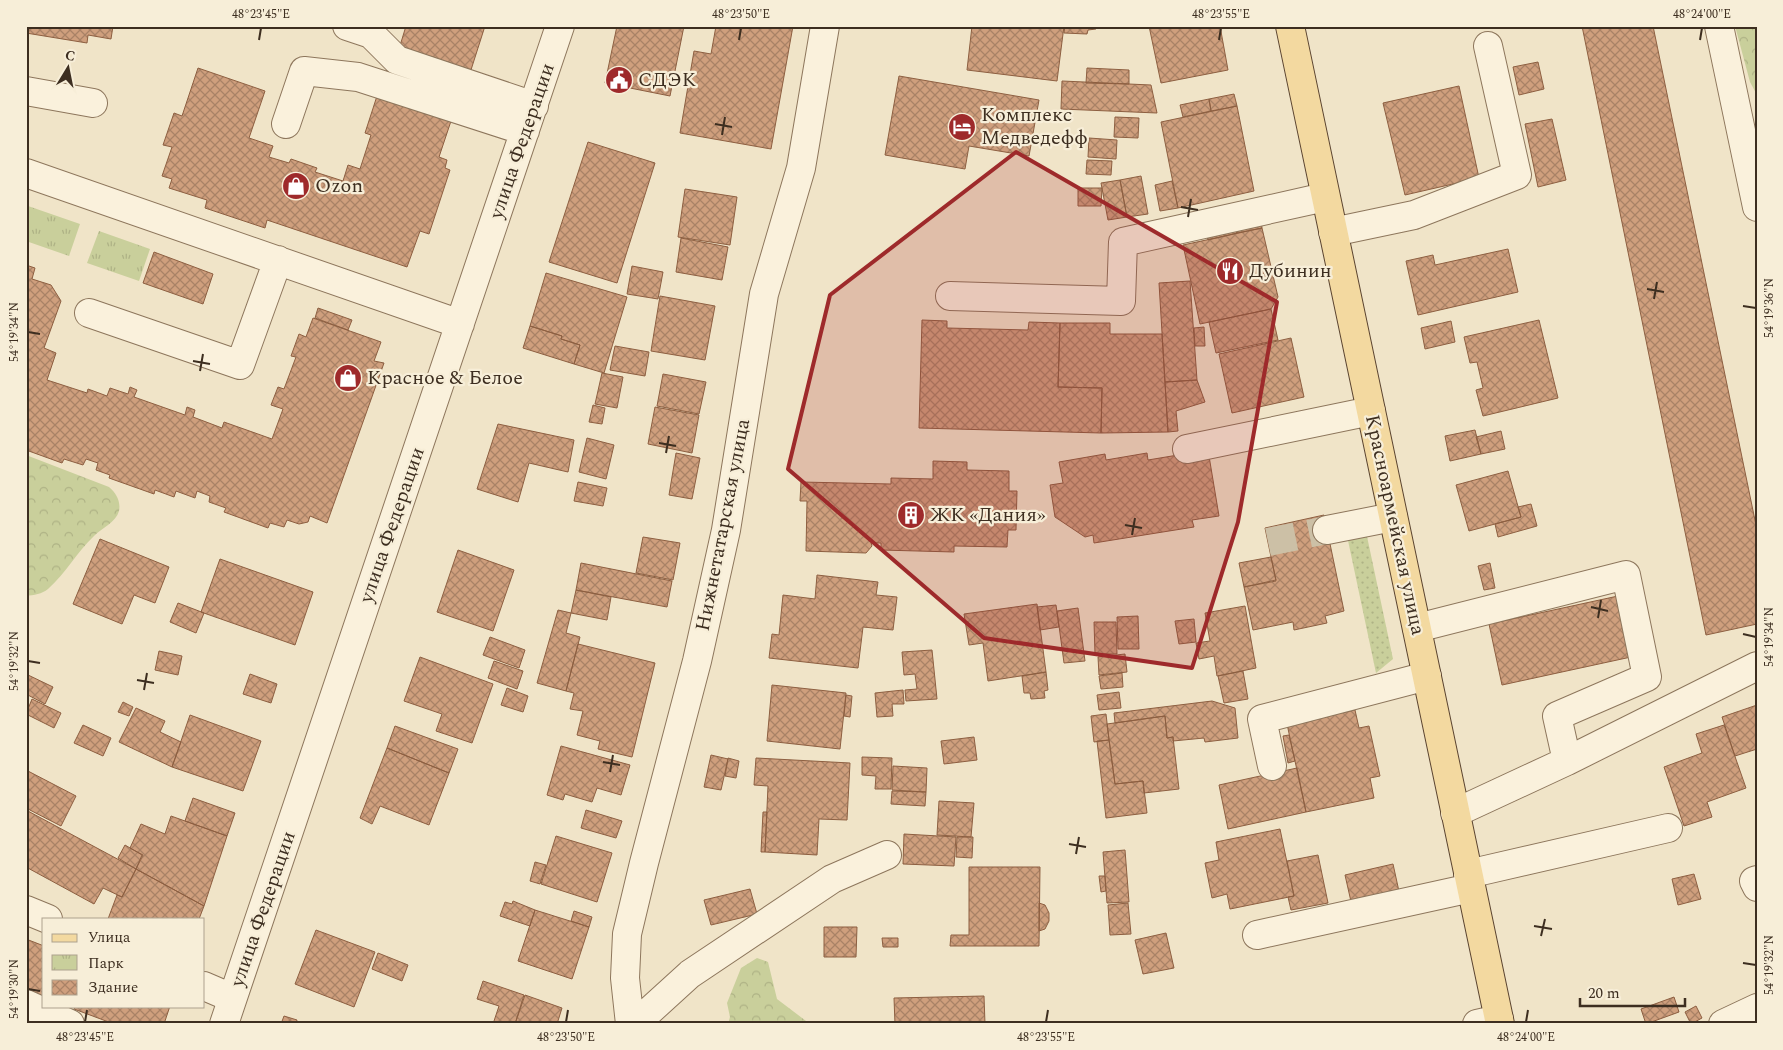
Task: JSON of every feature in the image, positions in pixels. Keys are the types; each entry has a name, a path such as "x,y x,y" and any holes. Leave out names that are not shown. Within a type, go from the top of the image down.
{"main road":[{"name":"Красноармейская улица","path":"1290,26 1470,881 1492,1022"}],"street":[{"path":"347,26 371,34 397,60 534,106"},
{"name":"улица Федерации","path":"224,1024 560,26"},
{"name":"Нижнетатарская улица","path":"630,1024 625,978 627,934 697,661 726,530 764,294 801,168 825,26"},
{"path":"1719,26 1757,207"},
{"path":"1333,232 1414,215 1517,175 1488,46"},
{"path":"286,124 304,71 358,77 525,132"},
{"path":"26,91 93,103"},
{"path":"26,173 460,324"},
{"path":"950,296 1121,301 1123,242 1325,198"},
{"path":"89,312 240,365 278,260"},
{"path":"1187,449 1371,411"},
{"path":"1327,530 1394,517"},
{"path":"1417,628 1626,575 1647,677 1557,716 1567,761"},
{"path":"1455,813 1567,761 1757,666"},
{"path":"1272,766 1262,719 1427,676"},
{"path":"1257,934 1470,881 1668,828"},
{"path":"635,1024 690,974 832,879 887,855"},
{"path":"1757,880 1754,881 1757,887"},
{"path":"26,910 46,918"},
{"path":"205,986 232,998"},
{"path":"26,1004 70,1024"}],"highlighted area":[{"path":"1016,152 1277,302 1238,522 1192,668 984,638 788,469 830,295"}],"green space":[{"path":"1735,26 1757,26 1757,95 1750,82"},
{"path":"28,206 80,224 69,256 26,241 26,212"},
{"path":"99,231 150,249 139,281 87,263"},
{"path":"26,455 109,487 117,498 119,511 108,525 88,542 48,589 35,595 26,596"},
{"path":"1365,527 1393,659 1376,673 1346,531"},
{"path":"757,958 768,962 777,999 810,1024 728,1024 730,1017 727,1003 741,968"}],"building":[{"path":"26,26 113,26 111,39 88,35 87,43 26,33"},
{"path":"406,26 485,26 470,73 399,49"},
{"path":"617,26 684,26 670,96 605,83"},
{"path":"716,26 793,26 771,149 680,133 694,51 711,54"},
{"path":"972,26 1064,26 1057,81 967,70"},
{"path":"1065,26 1096,26 1096,29 1088,30 1087,34 1064,33"},
{"path":"1149,26 1220,26 1228,70 1161,83"},
{"path":"1582,26 1653,26 1757,530 1757,624 1706,635"},
{"path":"1538,62 1544,89 1519,95 1513,67"},
{"path":"198,68 265,91 249,138 273,146 269,157 289,163 291,159 317,168 315,172 343,181 348,165 360,169 371,135 365,133 377,96 451,121 439,157 447,160 445,168 450,170 429,234 420,231 407,267 267,220 265,228 205,208 207,200 169,188 172,179 162,176 172,147 163,145 174,113 182,116"},
{"path":"1087,68 1129,70 1129,84 1086,83"},
{"name":"Комплекс Медведефф","path":"899,76 1039,100 1029,156 969,146 965,169 885,155"},
{"path":"1062,81 1151,85 1157,113 1061,109"},
{"path":"1459,86 1479,178 1405,195 1383,103"},
{"path":"1234,94 1237,106 1211,111 1209,99"},
{"path":"1209,99 1211,111 1183,117 1180,105"},
{"path":"1237,106 1254,191 1178,208 1161,122"},
{"path":"1115,117 1139,118 1138,138 1114,137"},
{"path":"1552,119 1566,180 1538,187 1525,124"},
{"path":"1089,138 1117,140 1116,159 1088,157"},
{"path":"588,142 655,163 617,283 549,262"},
{"path":"1087,160 1112,161 1111,175 1086,174"},
{"path":"1141,176 1148,214 1127,217 1120,180"},
{"path":"1120,180 1127,217 1108,220 1101,183"},
{"path":"1172,181 1178,208 1160,211 1155,185"},
{"path":"1078,188 1102,188 1101,206 1078,206"},
{"path":"685,189 737,197 730,245 678,237"},
{"path":"1261,220 1262,228 1237,233 1235,226"},
{"path":"1235,225 1237,233 1208,240 1206,232"},
{"name":"Дубинин","path":"1262,228 1278,297 1271,309 1200,324 1183,245"},
{"path":"681,238 728,247 722,280 676,272"},
{"path":"1508,249 1518,292 1418,315 1406,261 1433,255 1435,265"},
{"path":"154,252 213,274 203,304 143,283"},
{"path":"26,265 35,268 32,279 51,285 61,301 44,348 56,353 47,380 87,393 88,389 107,396 110,388 128,394 130,387 137,390 134,397 185,415 187,407 195,410 193,417 222,428 224,422 272,439 283,409 271,405 278,387 284,389 296,357 291,356 299,334 306,337 313,318 381,342 374,361 384,363 327,523 310,516 308,522 299,524 287,520 284,527 270,523 268,528 224,512 226,508 209,502 210,496 197,491 195,498 176,491 174,497 155,490 154,494 109,478 110,475 96,470 98,463 86,459 83,465 64,459 62,463 26,450"},
{"path":"632,266 663,272 658,299 627,294"},
{"path":"546,273 627,297 604,373 574,364 580,345 561,339 562,336 530,326"},
{"path":"1190,281 1197,380 1165,382 1159,283"},
{"path":"660,296 715,306 705,360 651,351"},
{"path":"318,308 352,320 348,330 315,318"},
{"path":"1271,309 1278,340 1216,353 1209,322"},
{"path":"922,320 947,321 947,328 1028,330 1029,322 1060,323 1058,387 1102,388 1101,433 919,428"},
{"path":"1539,320 1558,398 1483,416 1476,390 1483,388 1477,362 1470,363 1464,337"},
{"path":"1451,321 1455,342 1425,349 1421,328"},
{"path":"1060,323 1110,323 1110,334 1162,334 1168,432 1101,433 1102,388 1058,387"},
{"path":"530,326 562,336 561,339 580,345 574,364 523,348"},
{"path":"1204,327 1205,346 1195,346 1194,328"},
{"path":"1291,338 1304,397 1232,413 1219,354"},
{"path":"615,346 649,352 645,376 610,370"},
{"path":"602,373 623,377 617,408 595,404"},
{"path":"663,374 706,382 699,414 657,406"},
{"path":"1197,380 1205,402 1176,411 1178,431 1168,432 1165,382"},
{"path":"593,405 605,408 602,424 589,422"},
{"path":"655,407 699,415 692,453 648,444"},
{"path":"498,424 574,440 568,472 529,463 518,502 477,489"},
{"path":"1475,430 1481,454 1450,461 1445,436"},
{"path":"1501,431 1505,449 1481,454 1476,437"},
{"path":"587,438 614,445 606,479 579,472"},
{"path":"1208,450 1219,516 1192,520 1194,527 1094,543 1093,535 1085,537 1055,517 1050,485 1063,483 1059,462 1105,454 1106,460 1147,453 1148,460"},
{"path":"676,453 700,458 692,499 669,495"},
{"name":"ЖК «Дания»","path":"933,461 967,462 967,470 1009,471 1009,491 1017,491 1016,530 1008,530 1007,547 954,546 954,552 881,550 881,543 871,543 872,546 866,553 806,551 807,501 800,501 801,482 891,484 891,478 933,479"},
{"path":"1508,471 1521,517 1469,531 1456,485"},
{"path":"578,482 607,488 603,506 574,501"},
{"path":"1531,504 1537,526 1498,537 1495,524 1521,517 1518,507"},
{"path":"1324,515 1344,611 1325,616 1327,623 1294,630 1293,622 1253,630 1244,587 1276,581 1265,528"},
{"path":"643,537 680,543 673,580 636,573"},
{"path":"100,539 169,567 155,603 134,595 122,624 73,604"},
{"path":"458,550 514,570 493,631 437,612"},
{"path":"1271,557 1276,580 1244,587 1239,563"},
{"path":"220,559 313,592 295,645 201,612"},
{"path":"581,563 672,581 667,607 576,590"},
{"path":"1490,563 1495,588 1484,590 1478,566"},
{"path":"817,575 878,582 876,595 897,597 893,630 863,627 858,668 769,658 772,634 779,635 783,595 815,599"},
{"path":"576,590 611,597 607,620 571,613"},
{"path":"1618,596 1631,657 1502,685 1489,624"},
{"path":"178,603 204,613 196,633 170,622"},
{"path":"1037,604 1046,672 988,681 983,643 969,645 964,614"},
{"path":"1056,605 1059,627 1040,630 1037,607"},
{"path":"1245,606 1256,668 1217,676 1214,656 1199,659 1196,643 1210,641 1205,613"},
{"path":"1078,608 1085,661 1064,663 1057,611"},
{"path":"558,610 571,613 566,633 580,637 566,691 537,683"},
{"path":"1138,616 1139,649 1118,649 1117,617"},
{"path":"1194,619 1196,642 1179,644 1175,621"},
{"path":"1094,622 1116,622 1117,654 1095,654"},
{"path":"490,637 525,650 519,668 483,655"},
{"path":"578,644 655,663 632,757 598,749 600,741 577,735 583,711 570,709 574,693 566,691"},
{"path":"932,650 937,699 906,701 905,690 917,689 915,674 904,675 902,652"},
{"path":"159,651 182,656 178,675 155,670"},
{"path":"1125,654 1127,672 1099,675 1098,657"},
{"path":"420,657 493,684 472,743 436,731 442,714 404,701"},
{"path":"494,661 523,671 517,689 488,678"},
{"path":"1243,671 1248,699 1224,703 1218,676"},
{"path":"1046,672 1048,690 1044,691 1045,698 1031,699 1030,693 1024,693 1022,676"},
{"path":"1122,673 1123,687 1101,689 1099,676"},
{"path":"26,674 53,687 45,704 26,694"},
{"path":"250,674 277,684 271,703 243,694"},
{"path":"772,685 846,693 840,749 767,741"},
{"path":"507,688 528,696 523,712 501,705"},
{"path":"903,690 904,704 892,704 893,716 877,717 875,693"},
{"path":"1119,692 1121,708 1099,710 1097,695"},
{"path":"846,695 852,696 850,717 844,716"},
{"path":"32,699 61,713 54,728 26,714"},
{"path":"1212,701 1235,708 1238,738 1205,742 1204,738 1173,741 1173,737 1167,738 1165,716 1115,723 1114,713"},
{"path":"123,702 133,707 129,716 118,712"},
{"path":"1757,705 1757,749 1735,756 1722,717"},
{"path":"136,708 165,721 160,732 181,742 172,767 119,742"},
{"path":"1355,710 1359,728 1369,726 1380,776 1370,778 1374,798 1306,812 1287,724"},
{"path":"1106,714 1109,740 1094,742 1091,716"},
{"path":"190,715 261,741 243,791 172,767"},
{"path":"1165,716 1167,738 1173,737 1179,789 1144,793 1143,781 1115,784 1107,724"},
{"path":"83,725 111,738 103,756 74,743"},
{"path":"1724,725 1746,788 1707,802 1712,817 1684,826 1664,767 1702,753 1696,734"},
{"path":"395,726 458,749 449,773 387,748"},
{"path":"1289,735 1295,761 1288,763 1283,736"},
{"path":"974,737 977,760 944,764 941,741"},
{"path":"1109,740 1115,784 1143,781 1147,813 1106,818 1097,741"},
{"path":"561,746 630,765 621,795 597,788 592,802 565,794 563,800 547,795"},
{"path":"387,748 449,773 429,825 380,806 372,824 360,818"},
{"path":"711,755 728,759 721,790 704,787"},
{"path":"862,757 892,758 891,789 875,789 876,776 862,775"},
{"path":"728,758 739,761 736,778 725,776"},
{"path":"756,758 850,763 847,820 819,819 817,855 765,852 768,786 754,785"},
{"path":"893,766 927,768 926,792 892,790"},
{"path":"1297,768 1306,812 1228,829 1219,785"},
{"path":"26,770 76,796 61,826 26,808"},
{"path":"892,791 926,792 925,806 891,804"},
{"path":"193,798 235,813 227,836 185,821"},
{"path":"939,801 974,803 971,837 937,835"},
{"path":"26,810 136,869 122,897 103,888 94,904 26,867"},
{"path":"586,810 622,821 616,838 581,828"},
{"path":"763,812 767,812 765,852 761,852"},
{"path":"171,816 227,836 204,906 136,869 143,855 130,848 141,824 165,834"},
{"path":"1280,829 1294,896 1230,909 1227,894 1212,898 1205,863 1219,860 1216,842"},
{"path":"904,834 956,837 954,866 903,864"},
{"path":"556,836 612,853 597,902 541,884"},
{"path":"957,837 973,837 972,858 956,857"},
{"path":"125,845 142,855 136,869 118,858"},
{"path":"1125,850 1129,902 1107,903 1103,852"},
{"path":"1318,855 1328,903 1291,910 1288,897 1294,896 1287,861"},
{"path":"535,862 546,865 540,884 530,881"},
{"path":"1393,864 1400,896 1352,906 1345,875"},
{"path":"969,867 1040,867 1039,946 950,946 951,935 969,935"},
{"path":"136,869 204,906 199,918 108,918 117,895 122,897"},
{"path":"1694,874 1701,899 1678,905 1672,879"},
{"path":"1099,876 1105,876 1106,891 1101,892"},
{"path":"750,889 757,914 711,925 704,900"},
{"path":"513,901 535,910 530,926 500,916 505,902 512,904"},
{"path":"1039,903 1045,905 1049,913 1049,921 1045,929 1039,931"},
{"path":"1128,903 1131,934 1110,935 1108,905"},
{"path":"535,910 589,927 572,979 518,961"},
{"path":"574,911 592,917 589,927 571,921"},
{"path":"824,927 857,927 856,957 824,957"},
{"path":"316,930 375,952 354,1007 295,984"},
{"path":"1166,933 1174,968 1143,974 1135,940"},
{"path":"882,938 898,938 898,947 883,947"},
{"path":"26,939 42,945 42,1000 26,994"},
{"path":"378,953 408,965 402,981 372,969"},
{"path":"483,981 524,995 515,1024 493,1024 499,1006 477,999"},
{"path":"525,995 562,1008 557,1024 515,1024"},
{"path":"984,996 985,1024 895,1024 894,998"},
{"path":"1674,997 1679,1012 1646,1024 1641,1009"},
{"path":"1696,1006 1702,1018 1691,1024 1685,1012"},
{"path":"169,1008 164,1024 114,1024 74,1009"},
{"path":"284,1016 297,1020 296,1024 281,1024"}],"tunnel":[{"path":"1268,542 1327,530"}],"place":[{"name":"СДЭК","path":"619,80"},
{"name":"Комплекс Медведефф","path":"962,127"},
{"name":"Ozon","path":"296,186"},
{"name":"Дубинин","path":"1230,271"},
{"name":"Красное & Белое","path":"348,378"},
{"name":"ЖК «Дания»","path":"911,515"}]}
